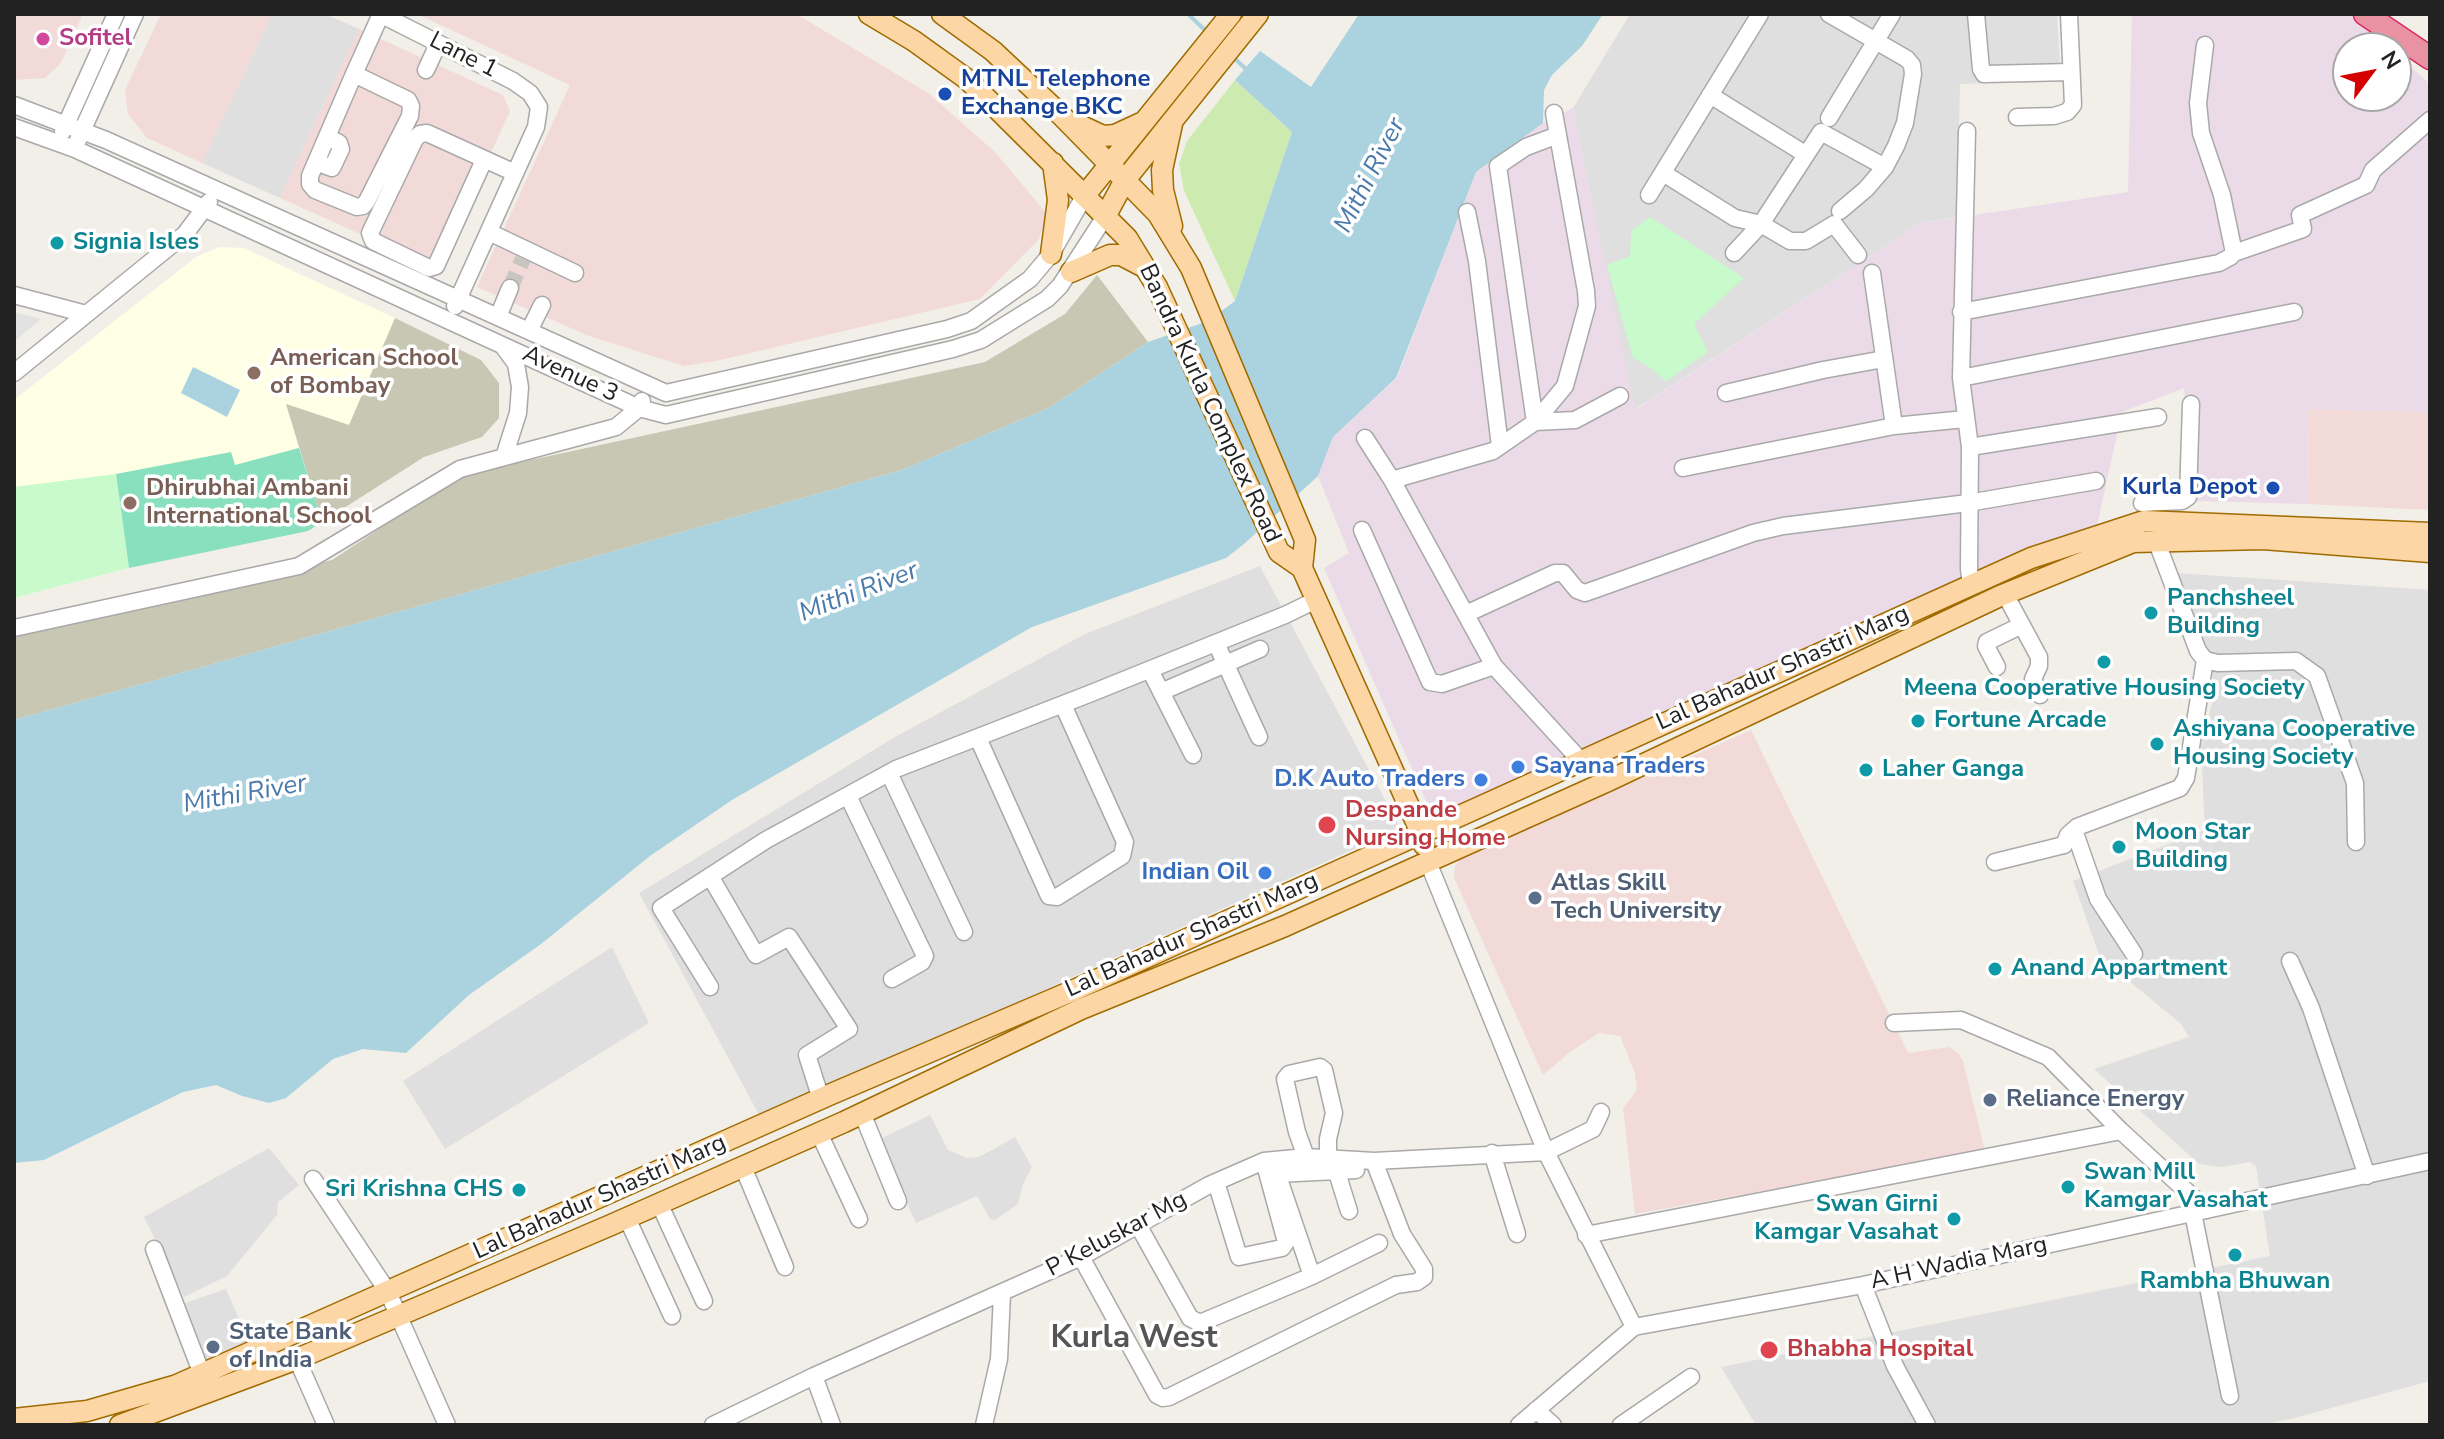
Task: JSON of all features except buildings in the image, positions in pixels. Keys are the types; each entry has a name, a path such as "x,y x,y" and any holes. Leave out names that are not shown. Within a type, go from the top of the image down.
{"highway":[{"path":"2366,14 2430,48"},
{"path":"2366,14 2430,58"}],"main road":[{"name":"Bandra Kurla Complex Road","path":"869,14 914,41 968,80 1053,161 1127,238 1171,317 1279,552 1302,568"},
{"name":"Bandra Kurla Complex Road","path":"942,14 993,51 1058,112 1158,214 1179,248 1204,297 1305,540 1302,568 1421,833 1428,862"},
{"path":"1085,195 1231,14"},
{"path":"1106,215 1125,180 1255,18"},
{"path":"1058,112 1081,127 1103,136 1115,135 1146,120"},
{"path":"1173,120 1162,170 1163,190 1179,248"},
{"path":"1051,254 1058,200 1053,161"},
{"path":"1071,272 1110,255 1121,255 1146,268"},
{"name":"Lal Bahadur Shastri Marg","path":"14,1419 87,1411 177,1385 206,1383 297,1359 398,1316 819,1133 1273,899 2031,558 2144,521 2430,533"},
{"name":"Lal Bahadur Shastri Marg","path":"120,1425 158,1419 206,1383 388,1292 825,1097 1076,1000 1285,926 1608,781 2005,594 2133,542 2162,521 2263,539 2430,552"},
{"path":"1273,899 1285,926"},
{"path":"825,1097 853,1117"}],"street":[{"path":"75,149 74,127 116,14"},
{"path":"58,143 74,127 135,14"},
{"path":"354,74 408,100 411,106 410,116 363,206 357,207 315,190 310,184 310,176 327,137 354,74 380,14"},
{"name":"Lane 1","path":"380,14 513,81 530,93 539,107 536,127 515,173"},
{"path":"1649,195 1760,14"},
{"path":"1829,14 1907,59 1912,65 1905,123 1885,167 1866,189 1840,211"},
{"path":"1829,118 1892,14"},
{"path":"1976,14 1984,74 2071,72"},
{"path":"2017,117 2054,116 2067,112 2073,105 2069,14"},
{"path":"426,70 438,44"},
{"path":"2205,45 2198,103 2201,133 2222,195 2234,253"},
{"path":"1710,95 1805,154"},
{"name":"Avenue 3","path":"14,105 376,252 498,317 666,393 971,321 1030,279 1051,254 1085,195"},
{"path":"1392,480 1493,451 1535,422 1565,386 1587,306 1554,113"},
{"path":"1961,312 2219,263 2234,253 2303,229 2300,215 2366,185 2373,170 2430,120"},
{"name":"Avenue 3","path":"14,127 75,149 639,408 666,415 981,340 1047,299 1071,272 1106,215"},
{"path":"1967,131 1961,378 1970,447 1968,503 1971,585"},
{"path":"1734,253 1761,224 1817,135 1825,132 1885,167"},
{"path":"449,319 515,173 427,133 420,134 370,233 376,252 429,268 436,266 484,160"},
{"path":"1535,422 1498,166 1526,147 1558,135"},
{"path":"1663,173 1735,218 1761,224 1790,241 1806,241 1834,224 1858,255"},
{"path":"14,373 185,234 206,209 215,189"},
{"path":"1467,212 1477,261 1500,446"},
{"path":"489,232 525,254 575,273"},
{"path":"1872,273 1894,426"},
{"path":"498,317 510,288"},
{"path":"14,295 86,314"},
{"path":"529,331 542,305"},
{"path":"1961,378 2294,312"},
{"path":"500,342 516,364 520,387 518,413 504,457"},
{"path":"1726,393 1884,359"},
{"path":"14,628 299,566 460,469 616,427 639,408 649,387"},
{"path":"1535,422 1575,420 1620,396"},
{"path":"2162,521 2190,493 2191,404"},
{"path":"1970,447 2158,417"},
{"path":"1683,468 1894,426 1965,419"},
{"path":"1365,438 1392,480 1494,666 1580,760"},
{"path":"1466,614 1555,573 1563,573 1577,590 1585,593 1753,533 1783,526 1968,503 2096,481"},
{"path":"2142,503 2162,521 2198,651 2205,660 2218,663 2296,661 2317,676 2355,783 2356,842"},
{"path":"1362,530 1430,682 1442,684 1494,666"},
{"path":"2005,594 2039,657 2033,679 2040,695"},
{"path":"710,987 661,908 766,840 889,773 1150,670 1316,600"},
{"path":"1997,667 1986,646 1987,642 2022,625"},
{"path":"1216,643 1259,737"},
{"path":"1161,692 1260,649"},
{"path":"1995,862 2064,845 2074,830 2180,788 2186,778 2205,660"},
{"path":"1150,670 1193,755"},
{"path":"978,738 1049,896 1057,897 1122,856 1125,842 1063,705"},
{"path":"889,773 964,932"},
{"path":"848,796 925,956 922,962 892,979"},
{"path":"2074,830 2098,899 2134,954"},
{"path":"1428,862 1546,1152 1634,1327"},
{"path":"710,876 756,955 789,937 849,1029 807,1055 825,1097"},
{"path":"2290,961 2311,1008 2367,1176"},
{"path":"1894,1023 1961,1020 2048,1057 2200,1212 2230,1396"},
{"path":"1306,1157 1285,1079 1289,1074 1320,1067 1324,1070 1334,1113 1329,1134 1333,1162 1349,1211"},
{"path":"1546,1152 1593,1129 1601,1112"},
{"path":"853,1117 898,1201"},
{"path":"1586,1235 2121,1131"},
{"path":"819,1133 859,1219"},
{"name":"P Keluskar Mg","path":"713,1425 814,1376 1081,1257 1212,1183 1271,1164 1306,1157 1333,1162 1546,1152"},
{"path":"1492,1153 1517,1234"},
{"path":"1081,1257 1157,1395 1169,1397 1396,1285 1417,1282 1424,1277 1424,1269 1402,1234 1374,1161"},
{"name":"A H Wadia Marg","path":"1519,1425 1634,1327 1863,1285 2430,1161"},
{"path":"1271,1164 1330,1169 1333,1162"},
{"path":"1333,1162 1356,1170"},
{"path":"1212,1183 1241,1258 1282,1248 1286,1242 1271,1164"},
{"path":"1271,1164 1312,1276"},
{"path":"743,1167 785,1267"},
{"path":"313,1179 388,1292 447,1425"},
{"path":"1212,1183 1232,1257"},
{"path":"659,1203 704,1301"},
{"path":"627,1218 672,1316"},
{"path":"1138,1225 1194,1322 1205,1323 1379,1243"},
{"path":"154,1249 206,1383"},
{"path":"1863,1285 1895,1366 1927,1425"},
{"path":"984,1425 999,1359 1002,1294"},
{"path":"297,1359 326,1425"},
{"path":"814,1376 832,1425"},
{"path":"1621,1425 1691,1377"},
{"path":"1536,1410 1553,1425"}],"shaded area":[{"name":"Sofitel","path":"14,14 83,14 61,63 45,78 14,80"},
{"path":"161,14 272,14 202,163 147,138 128,114 125,90"},
{"path":"272,14 325,14 359,29 280,198 202,163"},
{"path":"417,14 796,14 928,93 995,152 1047,214 1039,239 980,299 716,361 684,366 589,336 477,287 570,85"},
{"path":"1630,14 2057,14 2061,81 1960,84 1957,217 1921,223 1634,410 1573,108"},
{"path":"2132,14 2350,14 2371,32 2332,32 2332,112 2412,112 2412,68 2430,84 2430,412 2308,409 2307,504 2194,501 2184,388 2122,412 2096,530 1433,817 1324,568 1349,553 1318,476 1333,437 1397,378 1476,172 1543,123 1573,108 1635,410 1921,223 2128,192"},
{"path":"359,29 503,95 510,111 438,269 280,198"},
{"path":"219,247 244,248 395,318 349,425 286,404 299,448 235,465 129,568 14,598 14,400 196,257"},
{"path":"1097,275 1148,342 1049,408 902,470 14,720 14,635 332,560 461,475 985,362 1065,314"},
{"path":"14,312 41,319 14,342"},
{"path":"395,318 481,360 499,383 499,418 482,437 424,457 322,522 286,404 349,425"},
{"path":"2308,409 2430,412 2430,510 2307,504"},
{"path":"1260,566 1400,828 1002,1009 859,1080 763,1122 639,893 895,737 1085,634"},
{"path":"2176,573 2430,590 2430,1381 2259,1425 1756,1425 1721,1367 2270,1256 2256,1166 2250,1162 2222,1167 2199,1164 2094,1069 2189,1037 2181,1024 2100,957 2073,881 2205,830 2201,745 2216,688"},
{"path":"1751,730 1908,1053 1949,1047 1963,1061 1985,1151 1635,1214 1623,1108 1637,1090 1635,1073 1620,1036 1599,1033 1543,1075 1454,878 1455,866 1461,858"},
{"path":"612,947 649,1023 445,1149 403,1081"},
{"path":"930,1115 948,1150 967,1158 979,1157 1015,1137 1032,1167 1023,1184 1018,1204 995,1220 990,1219 977,1196 916,1223 878,1140"},
{"path":"269,1148 299,1185 278,1202 277,1215 227,1276 184,1297 144,1217"},
{"path":"226,1289 250,1344 207,1361 185,1303"}],"green space":[{"path":"1235,80 1292,132 1235,301 1184,191 1179,164 1187,141"},
{"path":"1650,217 1744,278 1694,324 1708,352 1666,381 1633,358 1607,265 1630,256 1631,231"},
{"path":"299,448 322,522 308,531 129,568 116,474 231,452 235,465"},
{"path":"116,474 129,568 14,598 14,487"}],"water":[{"name":"Mithi River","path":"1359,14 1603,14 1582,46 1552,75 1544,90 1543,123 1476,172 1396,378 1333,437 1318,476 1244,544 1226,558 1032,627 732,800 650,856 541,944 469,995 406,1053 363,1049 333,1059 286,1098 269,1103 216,1085 183,1092 44,1160 14,1163 14,720 902,470 1049,408 1148,342 1208,321 1235,301 1292,132 1235,80 1260,51 1311,87"},
{"path":"193,367 240,390 227,417 181,393"}],"waterway":[{"path":"1188,14 1209,34"},
{"path":"1233,57 1247,70"}],"tunnel":[{"path":"510,288 523,259"}],"place":[{"name":"Sofitel","path":"43,39"},
{"name":"MTNL Telephone Exchange BKC","path":"945,94"},
{"name":"Signia Isles","path":"57,243"},
{"name":"American School of Bombay","path":"254,373"},
{"name":"Kurla Depot","path":"2273,488"},
{"name":"Dhirubhai Ambani International School","path":"130,503"},
{"name":"Panchsheel Building","path":"2151,613"},
{"name":"Meena Cooperative Housing Society","path":"2104,662"},
{"name":"Fortune Arcade","path":"1918,721"},
{"name":"Ashiyana Cooperative Housing Society","path":"2157,744"},
{"name":"Sayana Traders","path":"1518,767"},
{"name":"Laher Ganga","path":"1866,770"},
{"name":"D.K Auto Traders","path":"1481,780"},
{"name":"Despande Nursing Home","path":"1327,825"},
{"name":"Moon Star Building","path":"2119,847"},
{"name":"Indian Oil","path":"1265,873"},
{"name":"Atlas Skill Tech University","path":"1535,898"},
{"name":"Anand Appartment","path":"1995,969"},
{"name":"Reliance Energy","path":"1990,1100"},
{"name":"Swan Mill Kamgar Vasahat","path":"2068,1187"},
{"name":"Sri Krishna CHS","path":"519,1190"},
{"name":"Swan Girni Kamgar Vasahat","path":"1954,1219"},
{"name":"Rambha Bhuwan","path":"2235,1255"},
{"name":"State Bank of India","path":"213,1347"},
{"name":"Bhabha Hospital","path":"1769,1350"}],"district":[{"name":"Kurla West","path":"1134,1339"}]}
